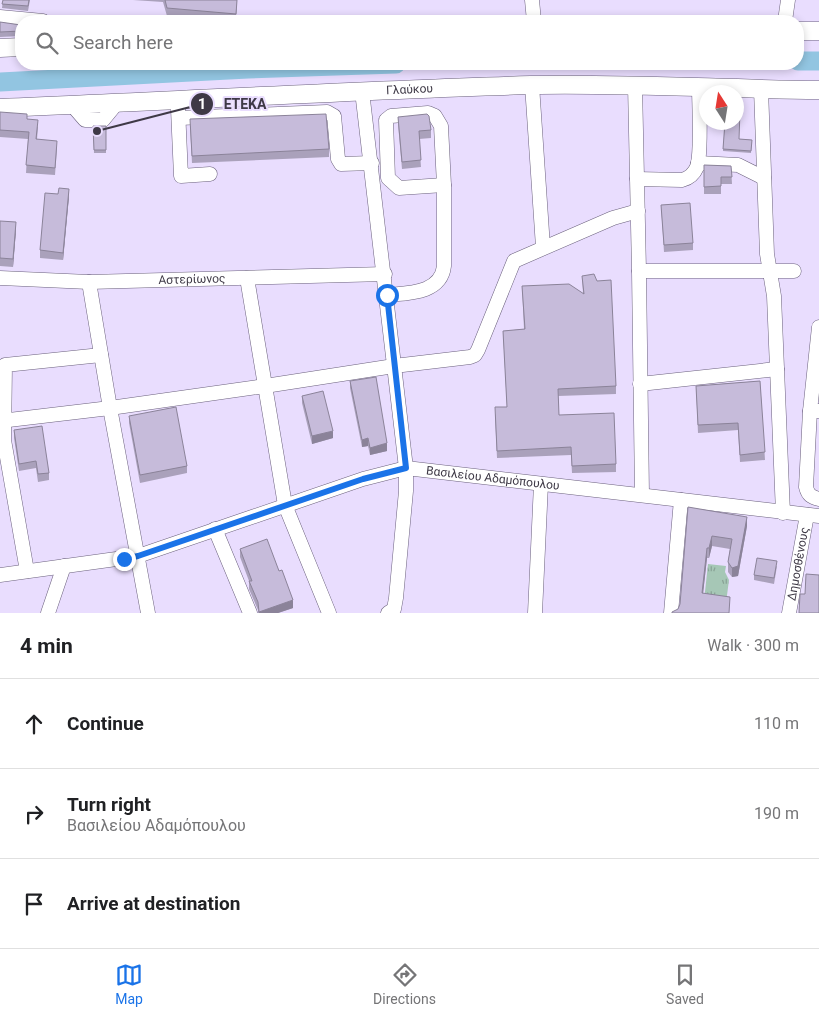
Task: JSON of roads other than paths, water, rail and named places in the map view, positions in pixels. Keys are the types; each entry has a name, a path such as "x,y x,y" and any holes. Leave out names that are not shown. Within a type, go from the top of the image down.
{"main road":[{"path":"804,31 819,31"},
{"path":"0,48 15,47"},
{"name":"Γλαύκου","path":"0,108 362,91 532,86 635,85 699,87"},
{"name":"Γλαύκου","path":"744,91 762,89 819,90"}],"street":[{"path":"532,0 533,15"},
{"path":"786,15 788,0"},
{"path":"0,17 15,18"},
{"path":"635,85 640,272 642,496"},
{"path":"532,86 543,247"},
{"path":"762,89 764,178 769,271 774,296 783,513"},
{"path":"362,91 385,274 406,468 406,491 396,598 394,609 388,613"},
{"path":"178,100 181,176 210,174"},
{"path":"179,118 327,112 334,116 338,159 341,164 372,163"},
{"path":"387,295 424,290 435,283 441,275 444,266 444,185 441,126 435,116 428,113 391,116 386,120 388,178 392,184 399,188 444,185"},
{"path":"366,126 385,124"},
{"path":"638,179 677,180 688,178 694,172 698,163 699,125"},
{"path":"698,163 738,165 764,178"},
{"path":"2,421 110,408 394,366 468,358 478,350 513,262 519,257 618,216 638,211"},
{"path":"640,272 794,271"},
{"name":"Αστερίωνος","path":"0,278 89,282 385,274"},
{"path":"247,278 285,505 329,613"},
{"path":"89,282 148,613"},
{"path":"819,327 815,411 806,487 811,496 819,499"},
{"path":"27,571 4,440 2,365 101,356"},
{"path":"640,384 776,369"},
{"name":"Βασιλείου Αδαμόπουλου","path":"0,575 138,556 363,479 406,468 813,516"},
{"path":"535,613 541,484"},
{"path":"671,613 681,500"},
{"name":"Δημοσθένους","path":"789,613 813,516"},
{"path":"215,529 250,613"},
{"path":"48,613 64,566"}],"waterway":[{"path":"804,61 819,61"},
{"path":"0,82 229,70"}],"place":[{"name":"ΕΤΕΚΑ","path":"97,131"}]}
